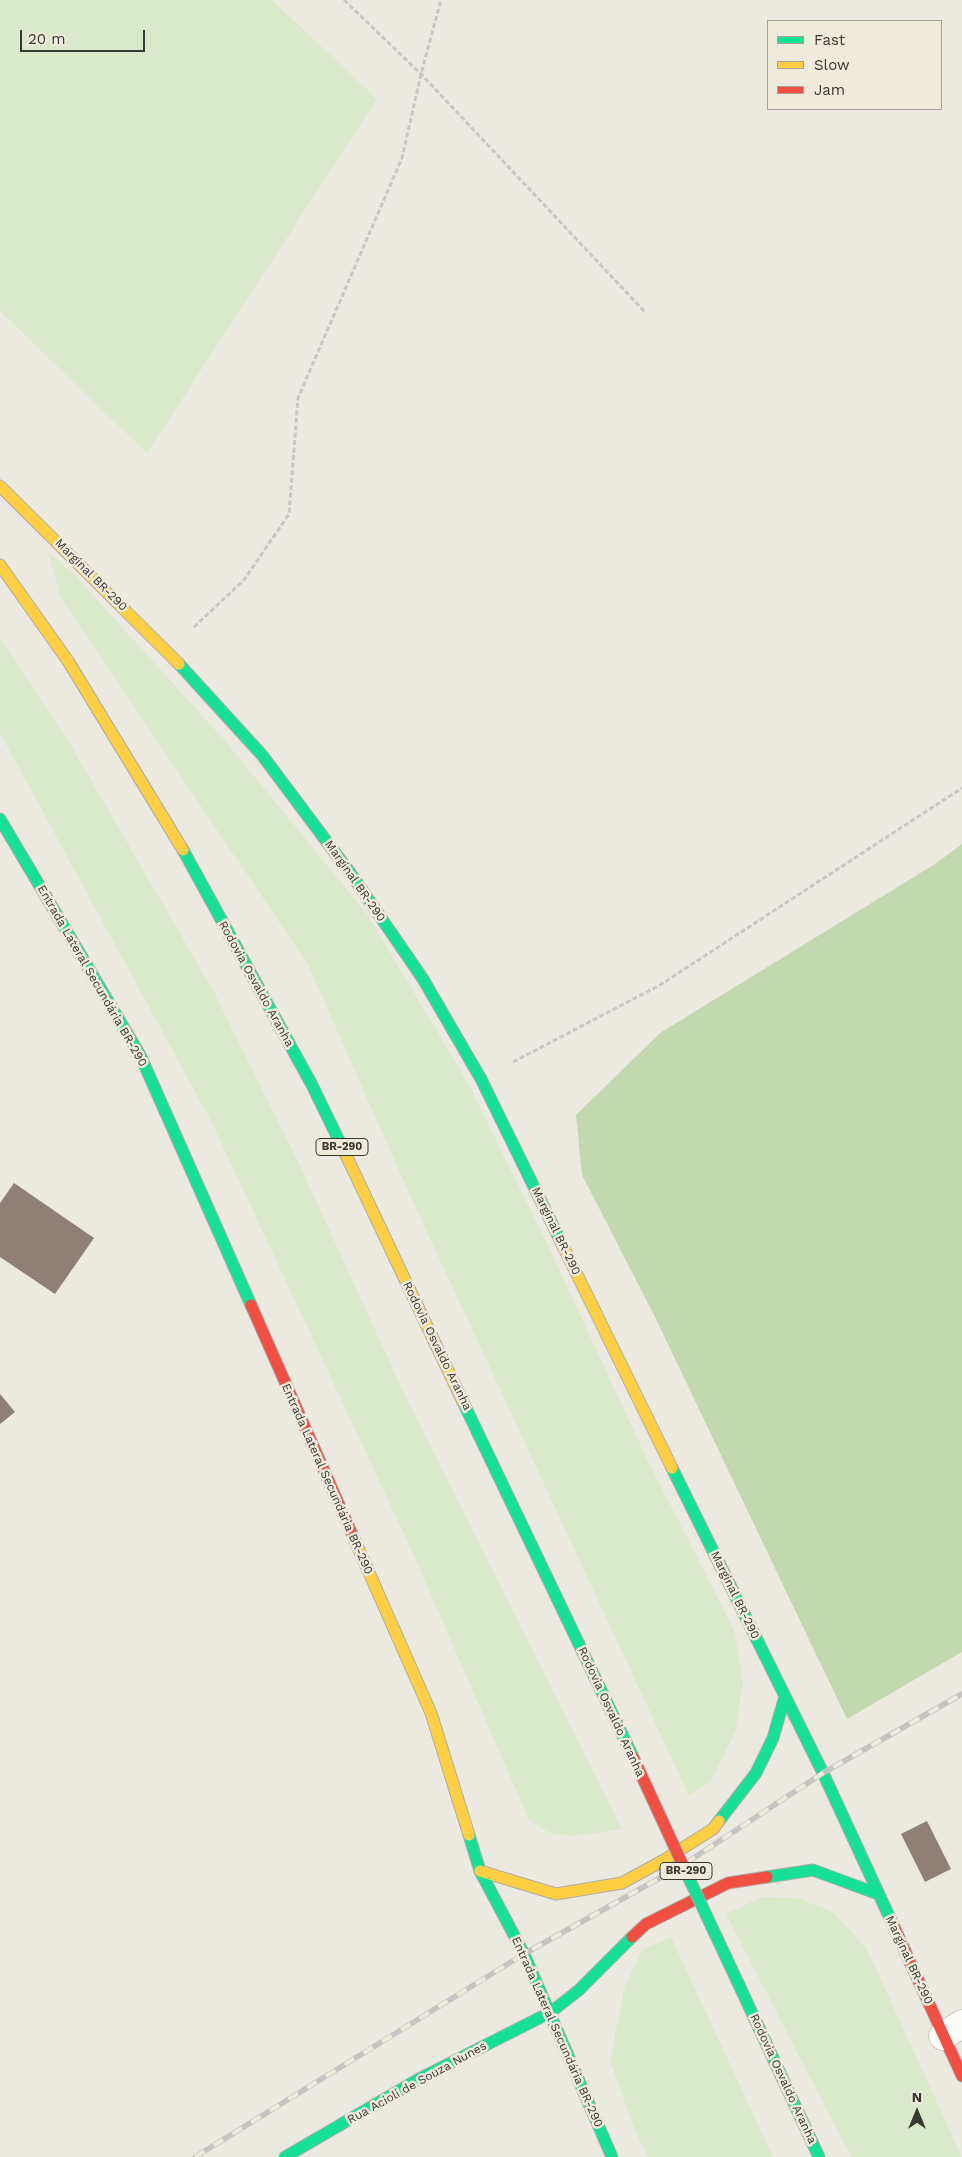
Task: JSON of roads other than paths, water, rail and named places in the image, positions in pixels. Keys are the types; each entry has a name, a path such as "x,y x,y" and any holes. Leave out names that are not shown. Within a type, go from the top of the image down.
{"main road":[{"name":"Marginal BR-290","path":"0,486 168,651 262,755 351,874 424,979 481,1079 823,1773 878,1894 953,2030 962,2076"},
{"name":"Rodovia Osvaldo Aranha","path":"0,565 68,661 176,837 312,1085 633,1757 820,2157"},
{"name":"Entrada Lateral Secundária BR-290","path":"0,819 140,1056 431,1713 480,1871 524,1954 551,2012 612,2157"},
{"path":"480,1871 556,1894 622,1883 664,1860 712,1829 756,1773 773,1738 785,1696"},
{"name":"Rua Acioli de Souza Nunes","path":"285,2157 417,2080 551,2012 579,1990 646,1924 728,1883 813,1870 878,1894"}],"railway":[{"path":"195,2157 524,1954 683,1865 823,1773 962,1694"}]}
